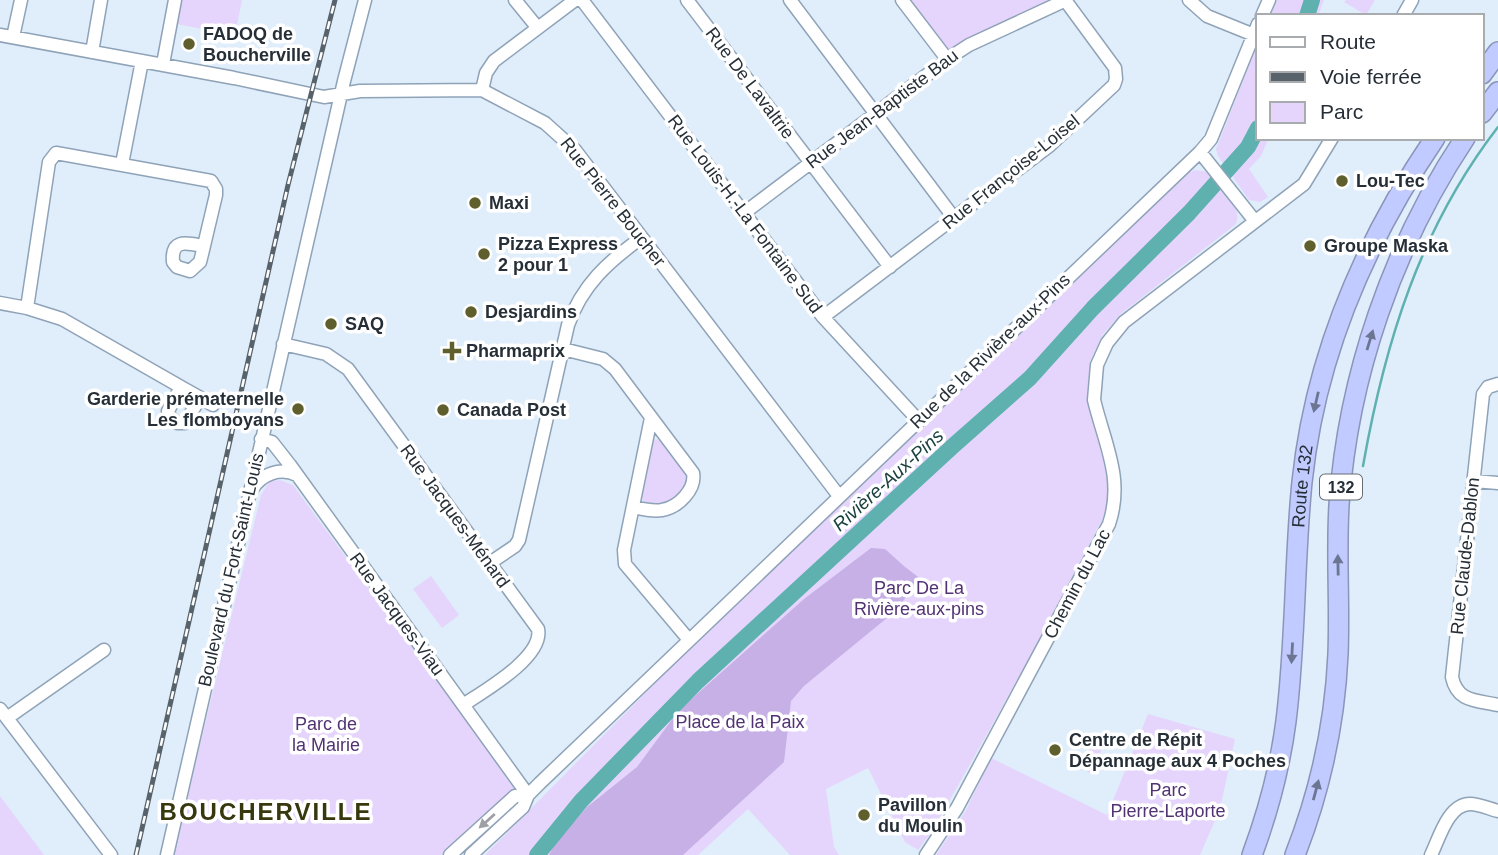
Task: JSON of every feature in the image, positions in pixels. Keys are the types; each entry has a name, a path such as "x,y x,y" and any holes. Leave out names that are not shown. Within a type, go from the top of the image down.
{"highway":[{"path":"1484,71 1498,52"},
{"path":"1484,110 1498,92"},
{"name":"Route 132","path":"1252,855 1274,786 1286,722 1301,498 1307,449 1319,392 1338,325 1360,270 1389,213 1434,140"},
{"name":"Route 132","path":"1295,855 1320,774 1334,699 1338,644 1339,504 1348,432 1357,390 1378,315 1399,260 1430,196 1464,140"}],"street":[{"path":"6,36 21,0"},
{"path":"92,52 101,0"},
{"path":"163,64 175,0"},
{"name":"Boulevard du Fort-Saint-Louis","path":"167,855 283,344 365,0"},
{"path":"516,0 537,27"},
{"path":"482,90 486,73 494,61 575,0"},
{"name":"Rue Louis-H.-La Fontaine Sud","path":"582,0 823,317 918,420"},
{"name":"Rue De Lavaltrie","path":"687,0 890,267"},
{"path":"790,0 954,218"},
{"path":"902,0 947,59"},
{"name":"Rue Jean-Baptiste Bau","path":"744,212 947,59 969,45 1065,0"},
{"name":"Rue Françoise-Loisel","path":"823,317 1049,146 1114,85 1115,68 1065,0"},
{"path":"1189,0 1208,16 1256,30"},
{"name":"Rue de la Rivière-aux-Pins","path":"471,855 523,807 528,795 1200,152 1211,139 1256,30"},
{"name":"Rue Pierre Boucher","path":"6,36 324,97 360,91 482,90 545,123 566,141 839,496"},
{"path":"122,164 142,61"},
{"name":"Chemin du Lac","path":"926,855 945,829 1109,524 1116,484 1094,400 1095,379 1101,354 1113,334 1132,314 1304,184 1331,140"},
{"path":"1200,152 1254,220"},
{"path":"27,308 49,162 56,153 206,179 215,185 216,195 204,246"},
{"path":"490,563 515,546 519,540 572,314 590,282 607,264 641,238"},
{"path":"0,303 46,313 77,327 213,405"},
{"name":"Rue Jacques-Ménard","path":"283,344 326,354 348,369 538,629 540,636 533,650 508,674 463,705"},
{"path":"562,349 596,357 609,364 688,466 694,480 690,492 669,508 653,511 633,507"},
{"name":"Rue Claude-Dablon","path":"1498,384 1488,387 1483,394 1452,677 1454,689 1462,696 1498,705"},
{"path":"181,387 168,414 177,423 185,423 188,420 200,398"},
{"path":"651,418 624,550 625,564 689,640"},
{"name":"Rue Jacques-Viau","path":"261,439 272,442 297,475 528,795"},
{"path":"249,495 257,481 265,475 287,471 297,475"},
{"path":"1474,481 1498,483"},
{"path":"104,650 3,713 111,855"},
{"name":"Rue de la Rivière-aux-Pins","path":"450,855 515,796 528,795"},
{"path":"1431,855 1451,814 1460,806 1471,804 1498,811"}],"green space":[{"path":"180,0 242,0 235,35 176,24"},
{"path":"911,0 1053,0 948,54"},
{"path":"1277,0 1324,0 1319,14 1271,14"},
{"path":"1346,0 1375,0 1367,14 1344,2"},
{"path":"1256,48 1256,140 1268,140 1261,156 1249,169 1268,197 1260,202 1249,200 1218,156 1216,149"},
{"name":"Parc De La Rivière-aux-pins","path":"1195,170 1208,172 1229,196 1236,209 1236,224 1122,313 1103,334 1090,361 1087,393 1108,481 1108,503 1103,518 1033,652 933,830 918,850 905,842 868,768 826,789 834,847 839,855 790,855 748,809 698,855 485,855 843,498 1188,173"},
{"path":"655,439 663,442 688,475 686,488 666,502 655,505 643,501 641,496 651,442"},
{"name":"Parc de la Mairie","path":"280,480 293,485 516,789 441,855 173,855 261,495 269,482"},
{"name":"Place de la Paix","path":"871,548 885,549 921,579 893,613 804,686 791,701 784,762 683,855 549,855 556,842 587,807 637,767 679,710 804,599"},
{"path":"431,576 459,615 442,628 413,589"},
{"name":"Parc Pierre-Laporte","path":"1148,714 1235,739 1220,809 1200,855 936,855 965,812 991,758 1107,815"},
{"path":"1096,733 1106,737 1093,774 1087,772 1087,763 1083,761"},
{"path":"0,796 44,855 0,855"}],"waterway":[{"name":"Rivière-Aux-Pins","path":"1308,14 1312,0"},
{"path":"1363,466 1382,375 1409,288 1447,205 1498,127"},
{"name":"Rivière-Aux-Pins","path":"537,855 581,801 698,681 1030,378 1093,308 1189,213 1248,147 1256,132"}],"railway":[{"path":"136,855 288,185 335,0"}],"place":[{"name":"FADOQ de Boucherville","path":"189,44"},
{"name":"Lou-Tec","path":"1342,181"},
{"name":"Maxi","path":"475,203"},
{"name":"Groupe Maska","path":"1310,246"},
{"name":"Pizza Express 2 pour 1","path":"484,254"},
{"name":"Desjardins","path":"471,312"},
{"name":"SAQ","path":"331,324"},
{"name":"Pharmaprix","path":"452,351"},
{"name":"Garderie prématernelle Les flomboyans","path":"298,409"},
{"name":"Canada Post","path":"443,410"},
{"name":"Centre de Répit Dépannage aux 4 Poches","path":"1055,750"},
{"name":"Pavillon du Moulin","path":"864,815"}],"district":[{"name":"BOUCHERVILLE","path":"266,811"}]}
